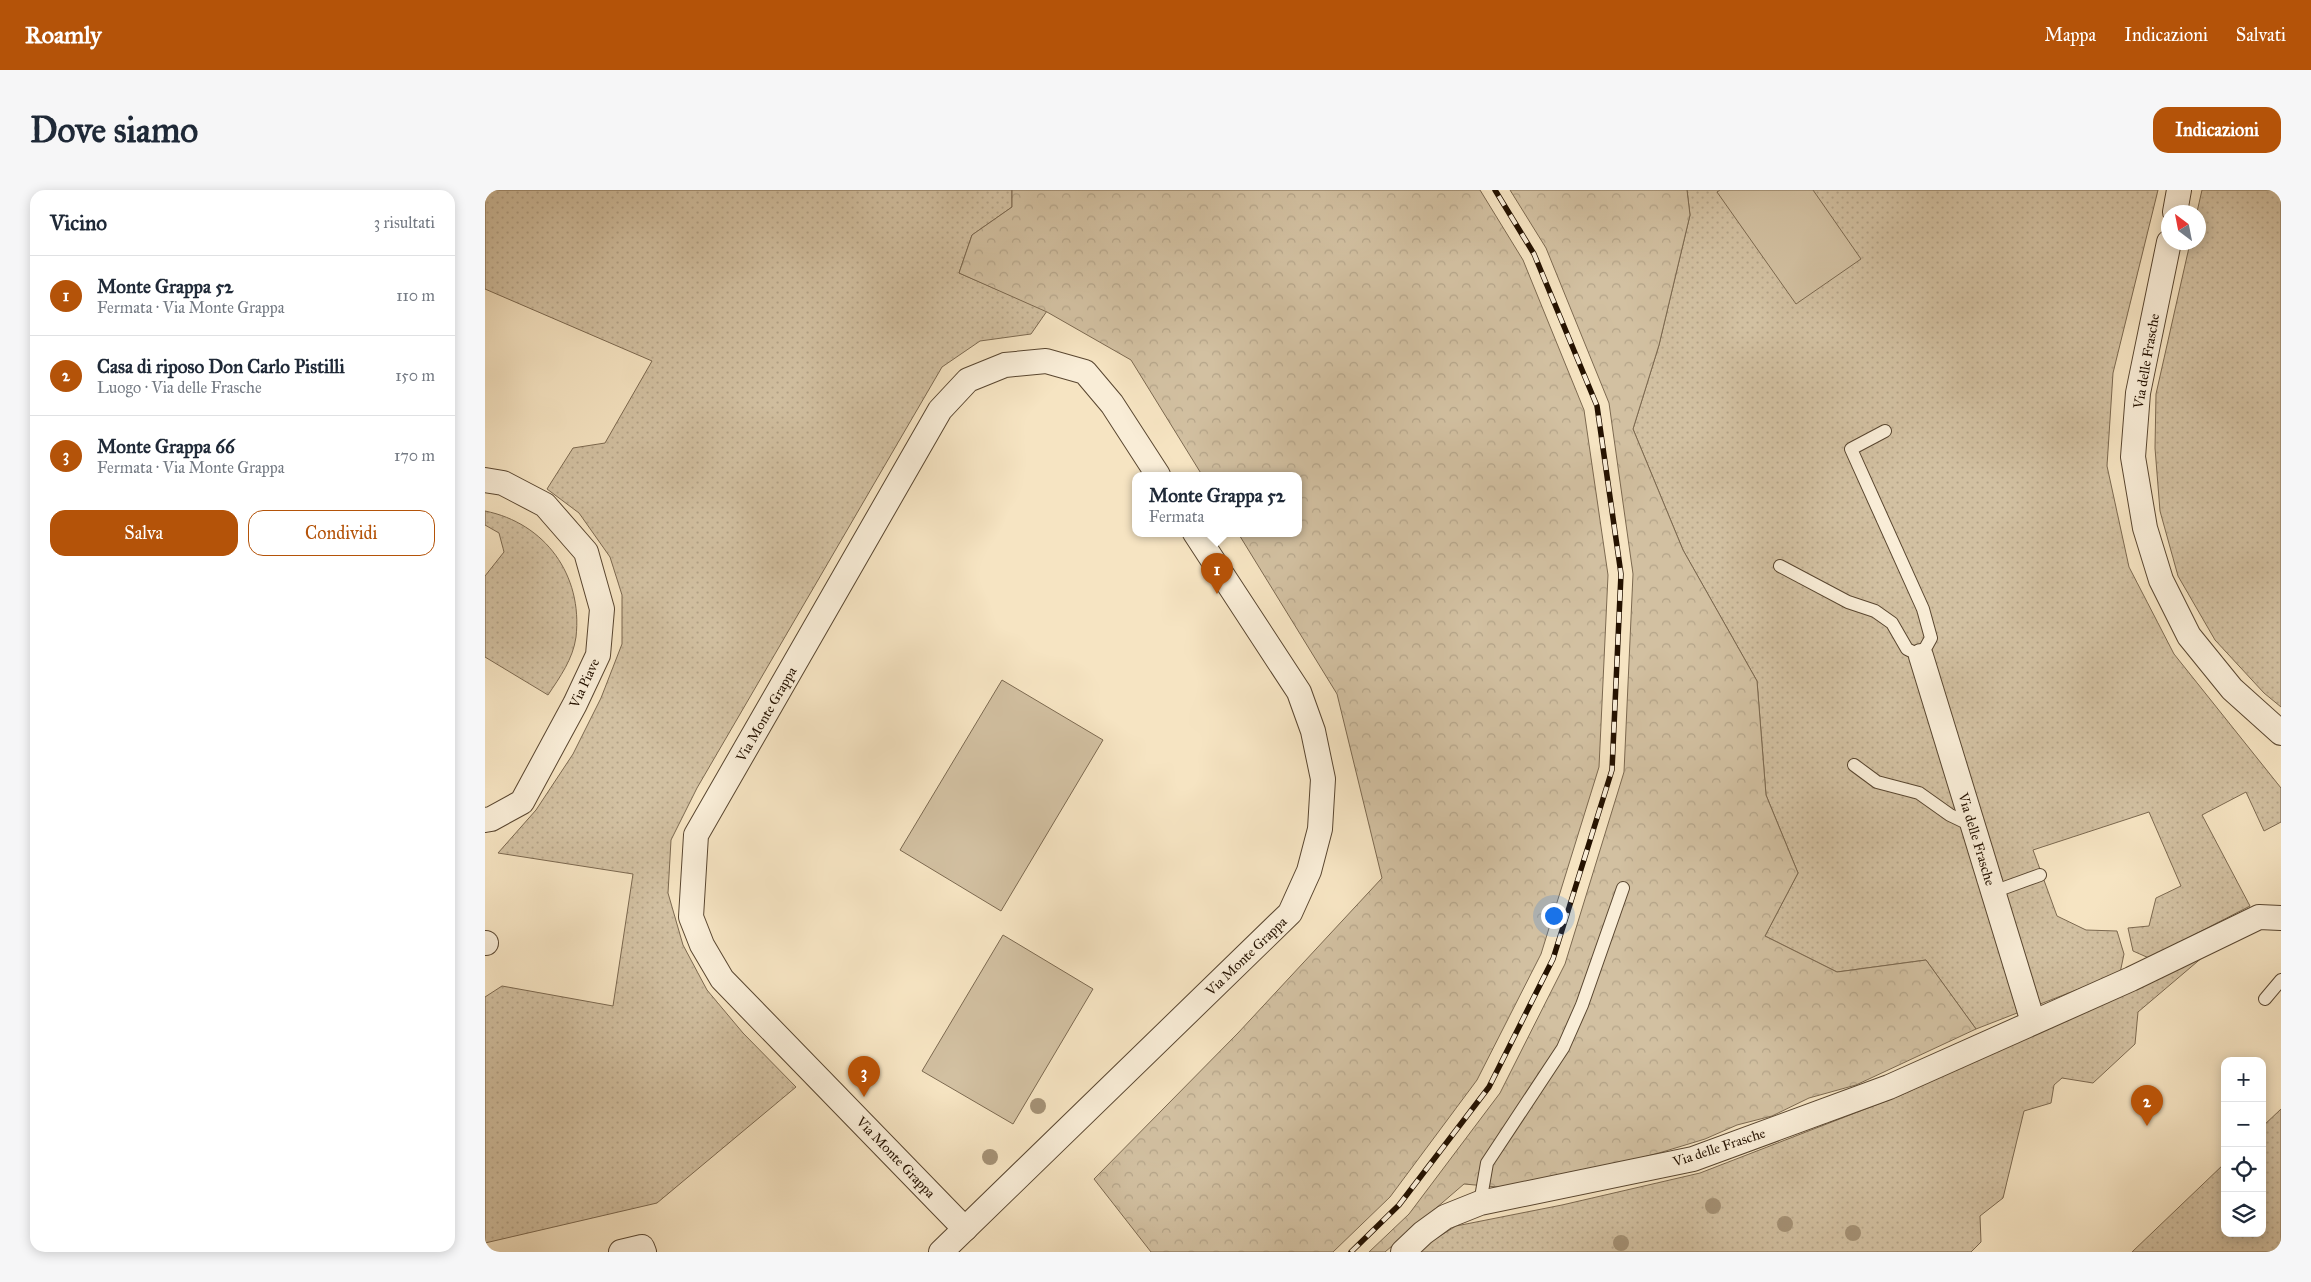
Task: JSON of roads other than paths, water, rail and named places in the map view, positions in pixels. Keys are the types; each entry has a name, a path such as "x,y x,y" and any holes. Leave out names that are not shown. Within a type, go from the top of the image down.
{"street":[{"path":"2176,205 2179,190"},
{"name":"Via delle Frasche","path":"2167,250 2138,393 2133,457 2145,528 2161,580 2189,636 2231,689 2281,733"},
{"name":"Via Monte Grappa","path":"965,1230 722,979 702,944 691,917 696,835 940,410 968,380 1005,365 1046,361 1085,372 1112,404 1156,472"},
{"name":"Via Piave","path":"485,480 503,483 545,505 586,552 602,609 598,655 575,704 522,802 491,819 485,820"},
{"name":"Via Monte Grappa","path":"941,1252 1290,913 1309,871 1320,829 1323,779 1313,731 1299,692 1198,537"},
{"name":"Via delle Frasche","path":"1921,656 2033,1022"},
{"name":"Via delle Frasche","path":"1403,1252 1423,1233 1445,1217 1480,1203 1693,1159 1889,1087 2131,979 2259,917 2281,918"},
{"path":"621,1252 642,1247 644,1252"}],"lane":[{"path":"1780,566 1848,602 1875,610 1892,623 1907,649 1921,656 1931,638 1923,609 1851,449 1885,431"},
{"path":"1855,765 1877,782 1919,793 1950,815 1973,826"},
{"path":"1993,892 2040,875"},
{"path":"1480,1203 1487,1162 1563,1048 1571,1031 1623,888"},
{"path":"2265,999 2281,980"}],"railway":[{"path":"1351,1252 1399,1205 1489,1087 1553,959 1612,770 1621,574 1597,406 1534,254 1495,190"}],"place":[{"name":"Monte Grappa 52","path":"1217,594"},
{"name":"Monte Grappa 66","path":"864,1097"},
{"name":"Casa di riposo Don Carlo Pistilli","path":"2147,1126"}]}
